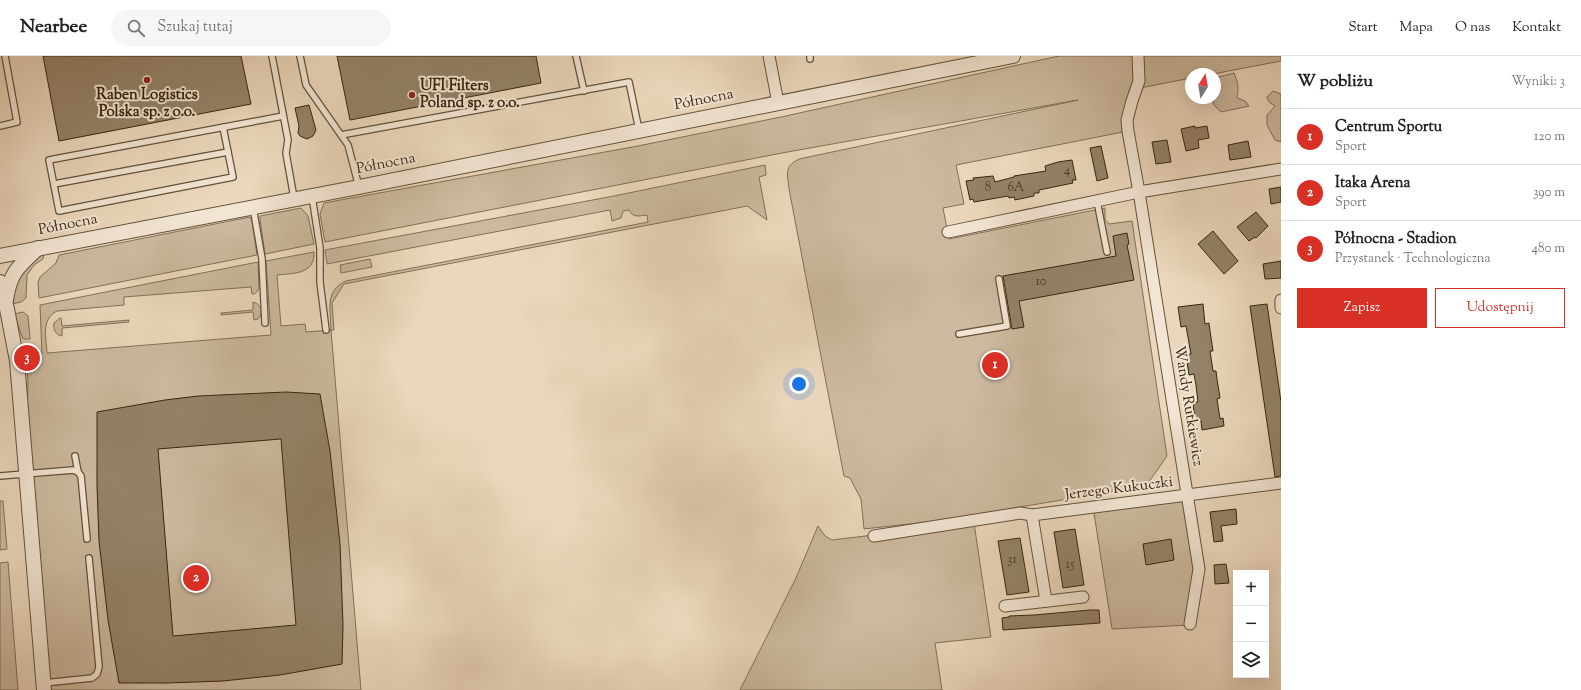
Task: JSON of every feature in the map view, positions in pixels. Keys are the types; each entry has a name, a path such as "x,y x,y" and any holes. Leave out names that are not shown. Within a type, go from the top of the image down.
{"street":[{"path":"769,56 778,103"},
{"name":"Północna","path":"0,256 359,187 1013,56"},
{"name":"Wandy Rutkiewicz","path":"1138,56 1139,76 1129,110 1128,131 1199,569 1190,624"},
{"path":"948,232 1139,192 1281,169"},
{"path":"6,302 8,288 13,275 19,266 38,248"},
{"path":"0,282 6,302 16,361 27,474 44,686"},
{"path":"1281,300 1281,308"},
{"name":"Jerzego Kukuczki","path":"874,536 1020,513 1032,515 1281,483"},
{"path":"1032,515 1046,601"},
{"path":"1005,606 1083,597"}],"lane":[{"path":"0,126 17,122 5,56"},
{"path":"272,56 288,140 286,153 294,199"},
{"path":"300,56 306,85 348,145 359,187"},
{"path":"576,56 584,91"},
{"path":"341,136 629,82 640,130"},
{"path":"223,128 233,176 59,210 49,160 284,116"},
{"path":"54,184 228,152"},
{"path":"312,196 320,248 320,282 326,330"},
{"path":"1097,201 1107,252"},
{"path":"253,207 262,259 265,323"},
{"path":"960,334 1007,326 999,279"},
{"path":"75,456 78,472 81,476 87,539"},
{"path":"0,476 73,470 78,472"},
{"path":"44,686 92,678 97,674 99,667 89,558"}],"shaded area":[{"path":"1059,56 1281,56 1281,61 1221,72 1221,68 1185,68 1185,79 1135,89 1128,131 956,165 964,204 943,208 949,239 1105,208 1105,219 1109,224 1132,221 1167,456 1146,486 936,521 864,529 861,499 850,478 844,476 789,189 789,168 799,159 1078,100 782,153 325,242 320,214 324,203 638,146 781,117"},
{"path":"1234,73 1238,86 1237,98 1245,101 1249,106 1221,112 1214,105 1221,104 1221,76"},
{"path":"1273,91 1281,94 1281,142 1275,140 1267,125 1267,115 1275,106 1269,102 1267,97"},
{"path":"765,165 766,175 759,177 767,220 747,206 344,284 332,303 334,330 331,330 330,302 334,290 346,281 648,222 647,215 634,215 629,210 623,211 621,218 612,221 610,210 327,264 325,250 614,196"},
{"path":"301,208 308,216 314,244 265,254 260,216"},
{"path":"250,217 252,221 257,255 39,298 38,282 40,277 56,263 59,255"},
{"path":"314,252 311,265 307,269 296,273 277,275 281,326 305,324 306,332 331,330 361,690 48,690 27,418 28,380 26,355 42,354 40,305 258,262 259,288 257,292 253,294 251,287 124,297 124,305 57,311 52,314 47,324 47,353 271,335 266,261"},
{"path":"44,253 43,259 34,265 27,275 26,298 21,302 12,304 12,291 24,266"},
{"path":"370,259 372,267 341,273 340,265"},
{"path":"253,302 259,305 261,309 261,315 258,319 254,320 253,312 221,315 221,313 253,310"},
{"path":"23,312 28,316 30,339 23,339 14,314"},
{"path":"60,318 62,326 129,320 129,322 62,328 62,336 56,333 54,327 54,323"},
{"path":"1187,495 1199,569 1190,625 1112,629 1093,507"},
{"path":"0,501 3,501 7,549 0,550"},
{"path":"974,523 991,637 935,643 942,690 740,690 796,578 818,526 825,536 832,540"},
{"path":"8,562 18,690 0,690 0,563"}],"building":[{"name":"Raben Logistics Polska sp. z o.o.","path":"43,56 241,56 251,104 59,141"},
{"name":"UFI Filters Poland sp. z o.o.","path":"337,56 536,56 541,83 350,120"},
{"path":"309,105 316,130 313,136 307,139 300,136 298,133 299,126 295,108"},
{"path":"1195,126 1195,128 1207,126 1209,138 1198,140 1199,148 1186,151 1181,129"},
{"path":"1167,140 1171,162 1156,164 1152,142"},
{"path":"1248,141 1251,157 1230,160 1228,145"},
{"path":"1101,146 1108,178 1097,181 1090,148"},
{"path":"1072,160 1076,180 1072,180 1073,183 1039,190 1039,193 1034,193 1034,196 1015,200 1014,197 1009,198 1008,196 974,202 973,199 970,200 966,181 974,180 973,178 993,176 995,182 1014,176 1046,171 1045,166"},
{"path":"1281,187 1281,202 1271,204 1269,189"},
{"path":"1256,212 1268,226 1256,238 1255,237 1249,241 1237,227"},
{"path":"1213,231 1238,261 1224,274 1198,244"},
{"path":"1127,233 1129,244 1127,245 1134,280 1019,301 1024,327 1012,329 1003,276 1116,256 1113,236"},
{"path":"1281,261 1281,278 1265,279 1263,264"},
{"path":"1203,304 1205,324 1209,323 1213,351 1210,351 1213,371 1216,371 1220,398 1217,399 1220,419 1223,418 1224,426 1202,430 1201,421 1195,422 1193,402 1198,402 1196,385 1194,374 1189,375 1186,355 1191,354 1186,326 1181,327 1178,307"},
{"path":"1267,304 1281,402 1281,476 1275,477 1250,306"},
{"path":"286,392 320,394 330,451 340,544 343,625 342,664 280,675 223,681 119,683 108,620 99,541 97,412 165,400 198,396","holes":["281,439 296,625 173,636 158,449"]},
{"path":"1236,509 1237,524 1221,526 1223,541 1214,542 1210,512"},
{"path":"1075,529 1084,585 1063,588 1054,532"},
{"path":"1020,538 1029,592 1007,595 998,541"},
{"path":"1171,539 1174,560 1146,565 1143,544"},
{"path":"1226,564 1229,583 1215,584 1214,565"},
{"path":"1099,610 1100,623 1003,630 1002,618 1009,616"}],"place":[{"name":"Raben Logistics Polska sp. z o.o.","path":"147,80"},
{"name":"UFI Filters Poland sp. z o.o.","path":"412,95"},
{"name":"Północna - Stadion","path":"27,358"},
{"name":"Centrum Sportu","path":"995,365"},
{"name":"Itaka Arena","path":"196,578"}]}
